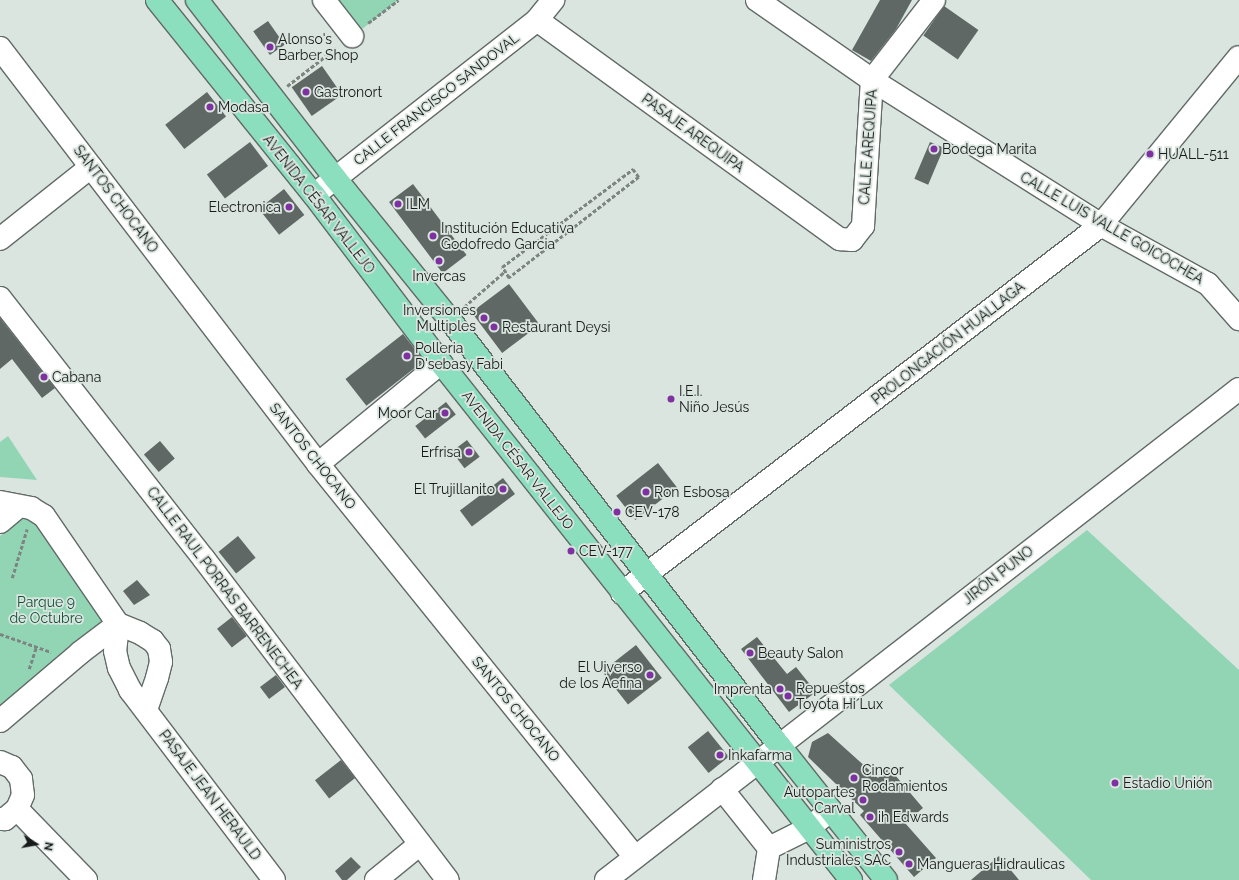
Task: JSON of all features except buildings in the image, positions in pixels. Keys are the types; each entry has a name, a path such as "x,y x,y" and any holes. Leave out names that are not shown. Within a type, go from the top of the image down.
{"main road":[{"name":"AVENIDA CÉSAR VALLEJO","path":"157,0 314,195 441,363 851,880"},
{"name":"AVENIDA CÉSAR VALLEJO","path":"197,0 335,178 450,320 886,880"}],"street":[{"path":"324,0 352,36"},
{"name":"CALLE FRANCISCO SANDOVAL","path":"314,195 537,20 553,0"},
{"name":"CALLE LUIS VALLE GOICOCHEA","path":"758,0 872,80 1101,225 1208,284 1239,319"},
{"name":"CALLE AREQUIPA","path":"852,240 863,226 872,80 934,0"},
{"name":"PASAJE AREQUIPA","path":"537,20 840,239 852,240"},
{"name":"SANTOS CHOCANO","path":"2,53 318,464 635,857"},
{"name":"PROLONGACIÓN HUALLAGA","path":"622,593 1101,225 1239,57"},
{"path":"0,239 91,167"},
{"name":"CALLE RAUL PORRAS BARRENECHEA","path":"0,298 204,559 448,880"},
{"path":"318,464 441,363"},
{"name":"JIRÓN PUNO","path":"606,880 779,744 1239,389"},
{"path":"0,522 9,504 31,508 44,516 118,624 140,633 153,641 159,649 161,662 146,710"},
{"path":"0,720 81,652 118,624"},
{"name":"PASAJE JEAN HERAULD","path":"118,624 115,651 118,668 130,690 274,880"},
{"path":"0,762 12,767 21,779 23,795 9,814 86,880"},
{"path":"722,789 769,848 764,880"},
{"path":"769,848 809,828 831,810"},
{"path":"376,880 420,844"}],"path":[{"path":"633,169 639,177 509,278 504,272 502,267 633,169"},
{"path":"450,320 504,272"},
{"path":"9,504 30,517 12,578"},
{"path":"0,634 56,654"}],"green space":[{"path":"332,0 399,0 357,33"},
{"path":"8,436 37,480 0,477 0,442"},
{"name":"Parque 9 de Octubre","path":"28,514 40,522 107,621 0,709 0,536"},
{"name":"Estadio Unión","path":"1087,530 1239,670 1239,880 1091,880 889,685"}],"place":[{"name":"Alonso's Barber Shop","path":"270,47"},
{"name":"Gastronort","path":"306,92"},
{"name":"Modasa","path":"210,107"},
{"name":"Bodega Marita","path":"934,149"},
{"name":"HUALL-511","path":"1150,154"},
{"name":"ILM","path":"398,204"},
{"name":"Electronica","path":"289,207"},
{"name":"Institución Educativa Godofredo Garcia","path":"433,236"},
{"name":"Invercas","path":"439,261"},
{"name":"Inversiones Multiples","path":"484,318"},
{"name":"Restaurant Deysi","path":"494,327"},
{"name":"Polleria D'sebasy Fabi","path":"407,356"},
{"name":"Cabana","path":"44,377"},
{"name":"I.E.I. Niño Jesús","path":"671,399"},
{"name":"Moor Car","path":"445,413"},
{"name":"Erfrisa","path":"469,452"},
{"name":"El Trujillanito","path":"503,489"},
{"name":"Ron Esbosa","path":"646,492"},
{"name":"CEV-178","path":"617,512"},
{"name":"CEV-177","path":"571,551"},
{"name":"Beauty Salon","path":"750,653"},
{"name":"El Uiverso de los Aefina","path":"650,675"},
{"name":"Imprenta","path":"780,689"},
{"name":"Repuestos Toyota Hi Lux","path":"788,696"},
{"name":"Inkafarma","path":"720,755"},
{"name":"Cincor Rodamientos","path":"854,778"},
{"name":"Estadio Unión","path":"1115,783"},
{"name":"Autopartes Carval","path":"863,800"},
{"name":"ih Edwards","path":"870,817"},
{"name":"Suministros Industriales SAC","path":"899,852"},
{"name":"Mangueras Hidraulicas","path":"909,864"}]}
